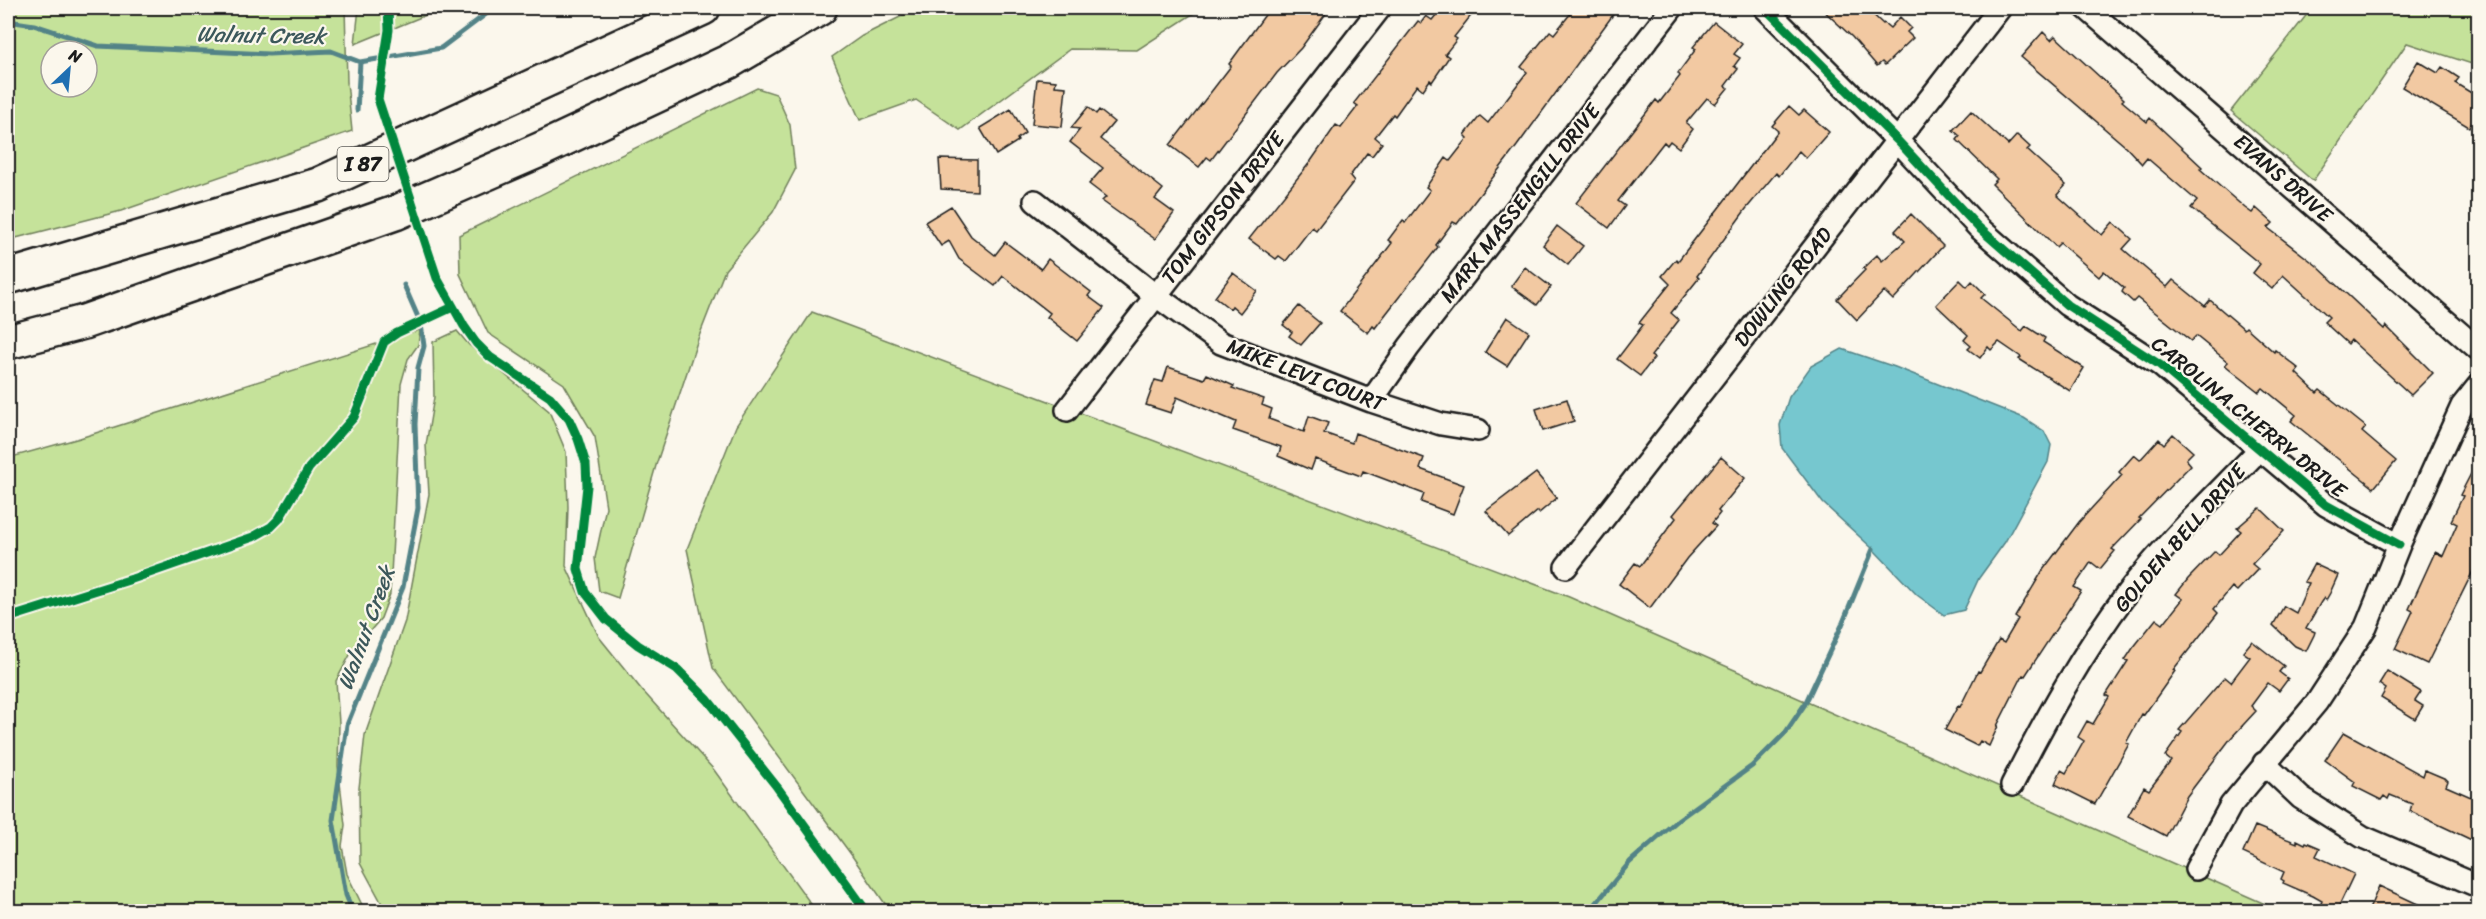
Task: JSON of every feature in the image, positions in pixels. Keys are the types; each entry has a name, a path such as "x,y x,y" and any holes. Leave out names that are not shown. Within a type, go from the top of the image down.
{"highway":[{"name":"I 87","path":"8,277 318,185 703,8"},
{"path":"8,342 84,321 395,213 542,149 730,61 820,8"}],"street":[{"name":"TOM GIPSON DRIVE","path":"1067,410 1380,8"},
{"name":"MARK MASSENGILL DRIVE","path":"1371,401 1409,347 1672,8"},
{"name":"CAROLINA CHERRY DRIVE","path":"1765,8 1897,140 1978,227 2067,305 2160,365 2326,506 2399,545"},
{"name":"DOWLING ROAD","path":"1566,567 2000,8"},
{"name":"EVANS DRIVE","path":"2086,8 2478,350"},
{"name":"MIKE LEVI COURT","path":"1035,201 1155,296 1221,343 1371,401 1441,424 1478,430"},
{"path":"2196,869 2231,805 2317,702 2366,627 2399,545 2462,406 2478,386"},
{"name":"GOLDEN BELL DRIVE","path":"2012,784 2050,710 2127,593 2185,526 2260,449"},
{"path":"2264,763 2301,798 2363,837 2478,886"}],"green space":[{"path":"8,8 345,8 347,82 352,131 121,211 8,240"},
{"path":"359,8 443,8 355,44"},
{"path":"918,8 1202,8 1137,50 1070,49 960,130 916,100 860,120 832,57 862,36"},
{"path":"2312,8 2478,8 2478,66 2407,43 2313,181 2231,111"},
{"path":"757,88 776,94 790,125 795,170 773,212 725,270 698,339 657,462 618,598 599,591 595,558 606,507 595,437 564,384 488,333 460,274 459,235"},
{"path":"812,312 1569,597 2281,911 890,911 850,853 713,668 687,549 736,426"},
{"path":"420,330 418,345 408,359 401,384 390,594 381,618 350,655 336,681 339,723 338,766 345,825 342,846 347,874 365,911 8,911 8,458 80,438"},
{"path":"457,331 469,345 549,411 566,452 568,507 566,566 599,637 641,689 714,770 816,911 386,911 360,863 359,788 365,735 405,621 429,494 426,445 434,397 433,342"}],"water":[{"path":"1842,349 1895,367 2024,418 2044,431 2051,445 2048,462 2005,542 1979,578 1964,610 1944,615 1917,595 1873,549 1823,503 1782,448 1780,425 1789,397 1811,366"}],"building":[{"path":"1270,8 1330,8 1301,48 1277,73 1211,160 1207,157 1199,167 1170,145 1231,66 1229,64"},
{"path":"1442,8 1477,8 1454,37 1457,39 1445,54 1449,57 1432,82 1430,80 1423,90 1417,85 1395,116 1393,114 1375,137 1382,143 1372,156 1367,153 1350,176 1354,181 1316,230 1312,227 1286,261 1279,256 1276,259 1249,239 1311,161 1336,125 1341,128 1358,106 1354,103 1418,21 1421,23 1426,16 1432,20"},
{"path":"1575,8 1618,8 1457,224 1453,222 1436,245 1438,247 1375,328 1373,326 1368,333 1340,311 1392,243 1388,240 1403,220 1405,223 1430,190 1426,187 1446,158 1450,161 1468,138 1465,135 1480,116 1488,123 1527,72 1521,67 1550,31 1554,34"},
{"path":"1821,8 1866,8 1890,28 1900,17 1911,28 1907,32 1913,38 1885,65 1882,62 1877,66 1852,37"},
{"path":"1714,22 1742,44 1734,54 1740,58 1734,66 1738,69 1725,86 1728,88 1715,104 1707,98 1686,123 1693,129 1679,148 1670,141 1667,145 1664,142 1618,201 1625,206 1609,228 1576,203 1656,100 1659,103 1680,76 1678,73 1696,49 1693,47"},
{"path":"2043,32 2051,40 2055,36 2147,122 2150,118 2202,167 2200,169 2245,208 2252,213 2256,208 2273,223 2268,228 2316,265 2384,329 2386,326 2433,373 2411,395 2351,340 2348,344 2324,322 2329,317 2283,275 2272,289 2253,273 2260,264 2191,208 2197,201 2147,158 2142,164 2125,146 2021,57"},
{"path":"2418,61 2438,73 2442,67 2459,78 2455,83 2478,97 2478,111 2469,127 2402,87"},
{"path":"1037,79 1056,81 1055,86 1066,87 1062,127 1032,124"},
{"path":"1789,106 1799,115 1804,110 1829,132 1806,158 1799,151 1779,176 1776,173 1746,209 1697,276 1699,278 1671,313 1679,320 1651,356 1654,358 1640,376 1617,359 1643,325 1639,323 1670,284 1662,276 1676,259 1678,261 1778,131 1772,126"},
{"path":"1088,107 1096,114 1099,110 1114,122 1100,139 1163,189 1155,199 1174,213 1155,239 1102,201 1106,197 1089,184 1103,168 1070,142 1080,129 1071,128"},
{"path":"1011,109 1025,133 1017,139 1018,141 996,155 980,128"},
{"path":"1971,111 2008,145 2017,135 2030,147 2027,150 2066,185 2057,195 2102,235 2113,222 2132,239 2123,249 2167,287 2173,280 2205,306 2210,300 2244,329 2246,327 2274,352 2275,350 2299,369 2296,373 2317,393 2320,390 2366,427 2362,432 2396,461 2374,488 2291,421 2296,415 2263,388 2259,392 2236,374 2225,365 2228,362 2196,336 2191,341 2137,298 2133,302 2122,292 2124,288 2104,271 2099,277 2060,243 2056,247 1992,184 1997,179 1957,140 1960,136 1953,130"},
{"path":"939,159 977,160 977,191 941,189"},
{"path":"951,206 971,236 995,255 1005,242 1041,269 1048,259 1091,292 1088,296 1104,308 1077,341 1047,317 1050,313 1003,276 995,286 959,259 949,241 941,246 925,222"},
{"path":"1911,214 1943,246 1893,300 1884,291 1857,320 1837,299 1877,255 1882,261 1905,241 1895,231"},
{"path":"1557,226 1583,246 1568,265 1543,245"},
{"path":"1525,267 1551,287 1537,305 1511,286"},
{"path":"1233,273 1257,291 1240,313 1232,306 1230,309 1215,297"},
{"path":"1960,280 1967,287 1972,281 1985,294 1981,298 2022,331 2026,326 2045,338 2043,342 2084,368 2070,391 2019,359 2021,357 1999,342 1991,350 1988,347 1980,358 1968,349 1971,346 1964,340 1968,335 1936,305"},
{"path":"1299,306 1320,323 1301,345 1289,336 1292,332 1283,325"},
{"path":"1507,317 1529,332 1507,366 1485,352"},
{"path":"1168,367 1204,379 1207,374 1234,386 1232,388 1264,399 1262,405 1272,409 1269,419 1304,432 1309,416 1328,423 1324,433 1352,443 1355,433 1424,458 1420,469 1464,485 1453,514 1421,502 1424,494 1363,471 1361,476 1315,459 1311,470 1278,456 1281,447 1233,430 1236,422 1177,397 1171,413 1146,405 1155,380 1163,382"},
{"path":"1567,399 1574,421 1543,431 1536,409"},
{"path":"2173,434 2193,452 2186,459 2191,465 2139,518 2141,519 2112,549 2115,551 2100,569 2091,562 2074,587 2081,591 2025,676 2023,675 1989,746 1980,741 1977,746 1945,730 1958,706 1960,707 1978,671 1980,672 1999,640 2004,643 2018,619 2015,617 2043,570 2079,522 2122,475 2119,472 2134,455 2140,460 2159,439 2164,444"},
{"path":"1721,457 1745,478 1718,511 1720,513 1712,523 1716,526 1687,558 1650,608 1619,584 1635,563 1640,566 1676,518 1673,515"},
{"path":"2478,460 2478,561 2427,664 2395,649 2413,611 2409,609 2435,552 2443,556 2457,524 2451,521 2463,496 2460,495"},
{"path":"1536,473 1557,498 1508,536 1486,511"},
{"path":"2260,508 2284,531 2252,564 2258,569 2237,591 2232,587 2214,609 2218,613 2173,670 2175,671 2144,715 2142,714 2126,743 2129,744 2095,804 2055,784 2061,770 2066,773 2084,741 2078,737 2087,721 2093,724 2109,697 2106,695 2128,661 2125,660 2133,648 2156,619 2163,624 2183,599 2176,594 2188,579 2215,551 2219,555 2241,531 2237,528"},
{"path":"2314,564 2338,575 2326,600 2324,598 2321,602 2306,628 2315,632 2306,651 2295,646 2273,625 2284,606 2296,613 2309,583 2304,582"},
{"path":"2252,641 2284,666 2279,672 2288,679 2279,691 2268,683 2251,706 2256,711 2231,738 2187,796 2166,836 2128,816 2144,787 2149,790 2171,761 2165,756 2182,732 2179,730 2225,677 2231,682 2250,657 2243,652"},
{"path":"2387,671 2421,692 2415,701 2423,706 2415,719 2381,698 2386,689 2379,684"},
{"path":"2344,732 2423,776 2425,770 2446,779 2448,781 2446,786 2478,800 2478,843 2410,811 2412,804 2390,795 2388,799 2384,796 2381,800 2353,786 2355,782 2325,760"},
{"path":"2255,826 2297,843 2297,840 2320,848 2316,856 2354,874 2336,912 2320,906 2322,901 2313,896 2283,883 2281,879 2284,872 2243,853"},
{"path":"2379,886 2435,912 2368,912"}],"waterway":[{"name":"Walnut Creek","path":"8,21 34,25 98,46 269,54 331,51 360,62 441,48 494,8"},
{"name":"Walnut Creek","path":"357,110 360,62"},
{"name":"Walnut Creek","path":"353,912 346,895 333,820 347,725 403,587 418,508 415,424 418,368 424,346 421,324 404,285"},
{"path":"1589,912 1630,862 1679,819 1752,766 1786,732 1805,704 1842,625 1873,549"}],"cycle path":[{"path":"388,8 389,30 378,99 437,278 476,343 490,357 550,397 569,419 578,439 586,464 587,486 578,569 585,592 606,619 638,645 677,669 708,700 777,787 867,912"},
{"path":"1765,8 1897,140 1978,227 2067,305 2160,365 2326,505 2399,545"},
{"path":"8,618 132,579 253,537 271,527 279,519 309,468 354,417 384,342 397,333 453,307"}]}
